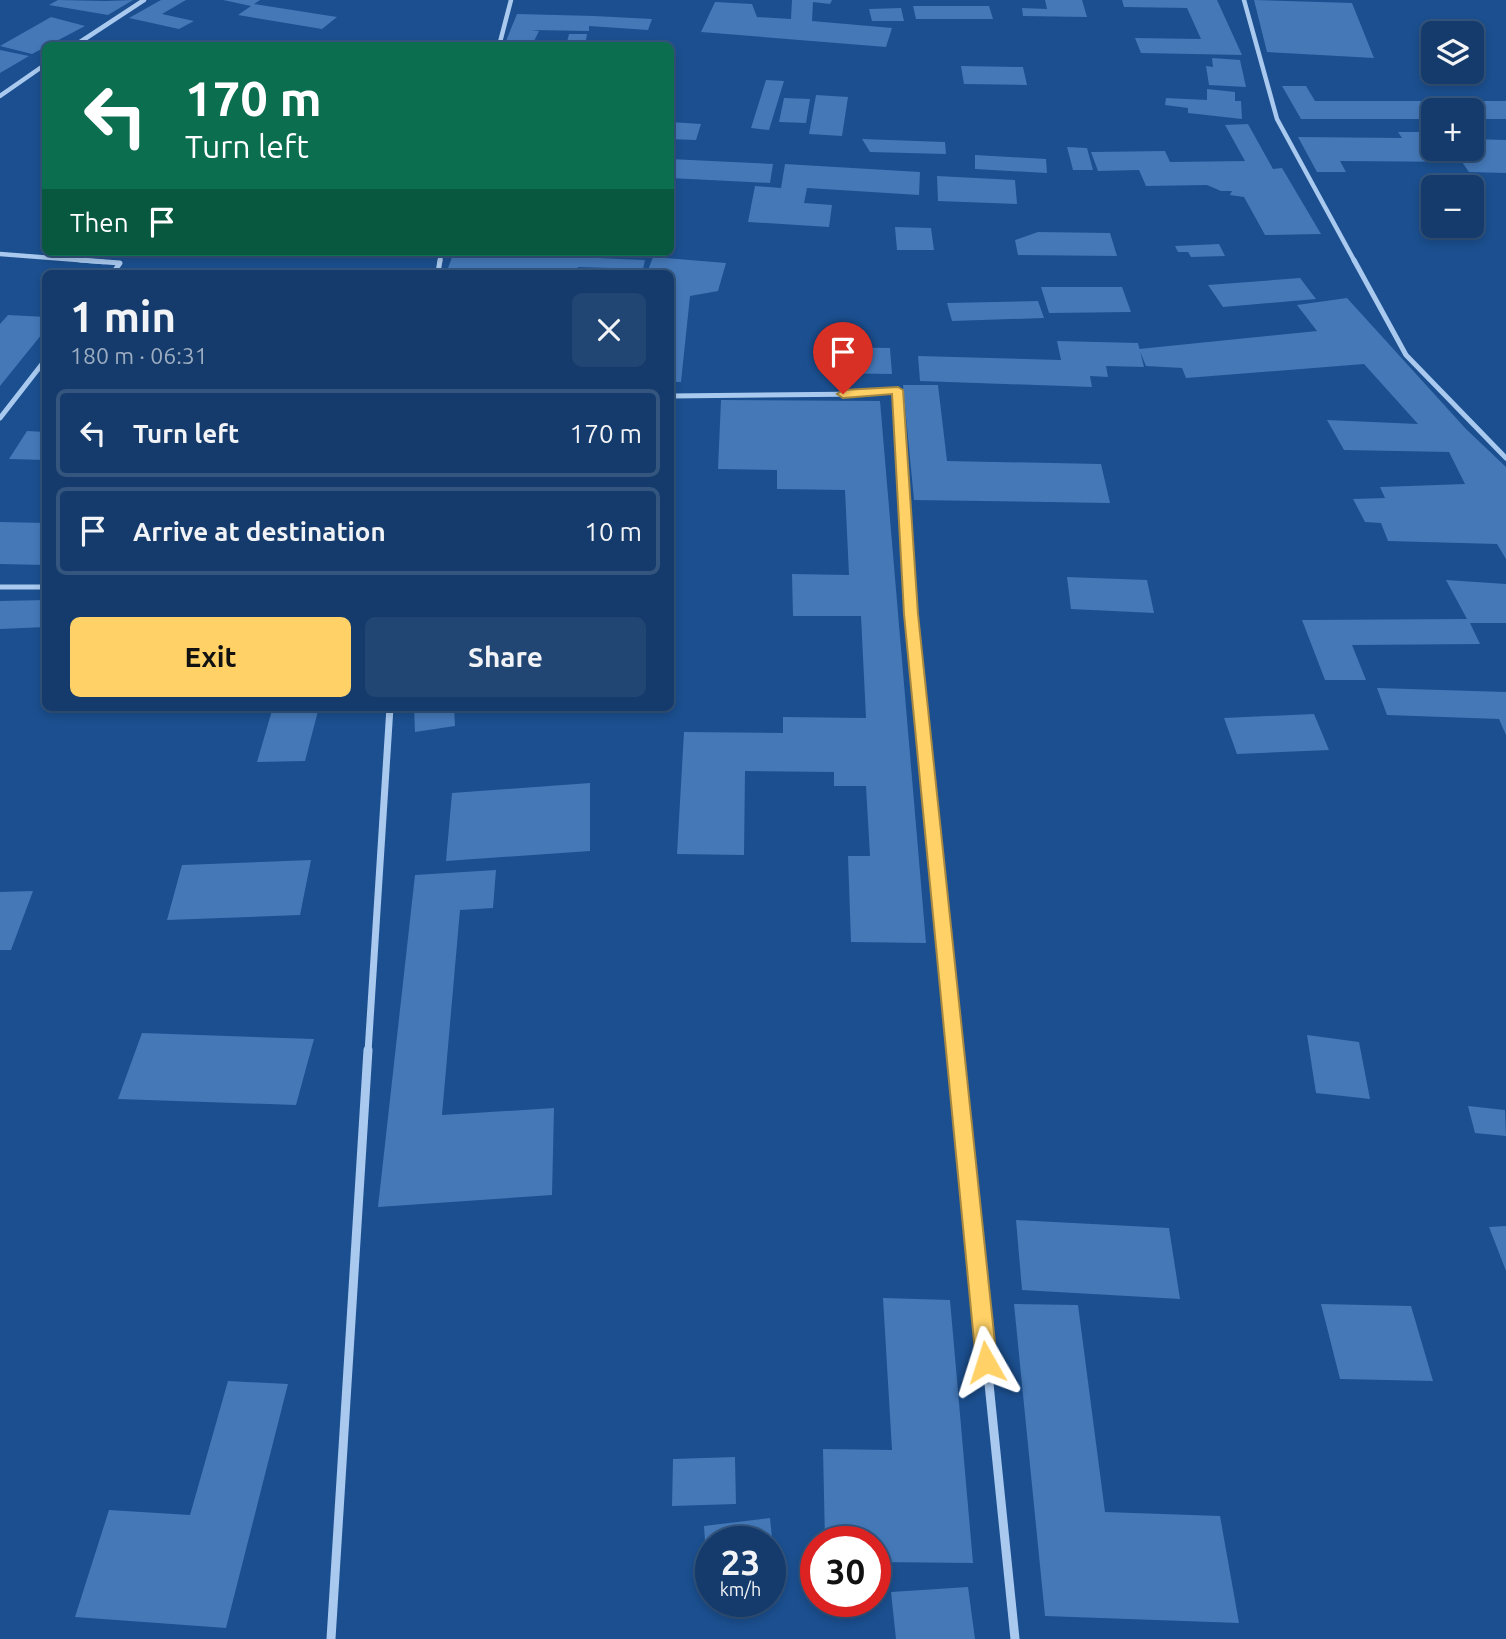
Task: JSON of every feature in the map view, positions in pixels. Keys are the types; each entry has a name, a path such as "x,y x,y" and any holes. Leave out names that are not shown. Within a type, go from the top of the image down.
{"street":[{"path":"80,42 144,0"},
{"path":"500,42 511,0"},
{"path":"1244,0 1277,119 1406,355 1506,458"},
{"path":"0,96 42,67"},
{"path":"0,254 120,263 115,270"},
{"path":"0,418 42,364"},
{"path":"674,396 867,394 898,390 911,614 1014,1639"},
{"path":"0,587 42,587"},
{"path":"331,1639 390,711"}],"building":[{"path":"58,0 133,0 108,15 49,5"},
{"path":"161,0 186,0 162,14 194,21 179,29 129,18"},
{"path":"223,0 260,0 254,4 337,17 322,29 238,15 251,6"},
{"path":"792,0 832,0 830,4 813,2 812,21 892,28 886,47 701,32 715,2 752,4 757,17 791,19"},
{"path":"1045,0 1082,0 1087,17 1023,16 1022,8 1047,9"},
{"path":"1122,0 1217,0 1242,55 1141,53 1135,38 1201,39 1187,8 1124,7"},
{"path":"1254,0 1352,3 1374,58 1267,52"},
{"path":"913,6 989,6 993,19 916,19"},
{"path":"901,8 904,21 872,21 869,9"},
{"path":"517,14 652,19 648,30 589,26 589,31 531,30 539,31 534,42 506,41"},
{"path":"51,17 85,26 55,42 42,42 42,49 32,54 0,46"},
{"path":"569,34 587,34 586,42 567,42"},
{"path":"0,50 29,56 0,73"},
{"path":"1212,58 1240,60 1246,87 1209,85 1206,66 1213,67"},
{"path":"961,66 1023,67 1027,85 964,84"},
{"path":"766,80 784,81 769,130 751,128"},
{"path":"1282,86 1306,86 1315,101 1421,101 1421,119 1301,119"},
{"path":"1207,89 1235,92 1235,101 1241,101 1242,119 1188,113 1188,108 1165,105 1166,98 1207,100"},
{"path":"816,95 848,97 842,136 809,134"},
{"path":"784,98 810,99 806,123 779,122"},
{"path":"1484,101 1506,101 1506,119 1484,119"},
{"path":"674,122 701,124 696,140 674,139"},
{"path":"1248,124 1273,169 1282,168 1321,234 1265,235 1244,197 1230,195 1232,191 1221,191 1207,185 1146,186 1139,170 1098,171 1091,152 1165,151 1170,162 1245,161 1225,125"},
{"path":"1398,132 1421,132 1421,161 1484,161 1484,139 1506,140 1506,173 1469,172 1462,162 1340,161 1346,172 1317,172 1298,137 1402,138"},
{"path":"862,139 945,142 946,154 870,152"},
{"path":"1067,147 1087,148 1093,170 1073,170"},
{"path":"975,155 1046,159 1047,173 975,169"},
{"path":"674,159 773,164 770,183 674,178"},
{"path":"785,164 920,172 919,195 807,188 804,203 832,205 829,227 748,222 755,186 781,188"},
{"path":"937,176 1015,180 1017,204 938,201"},
{"path":"895,227 931,228 934,250 897,250"},
{"path":"1038,232 1110,233 1117,256 1018,255 1015,240"},
{"path":"1219,244 1225,256 1191,257 1188,252 1178,252 1175,246"},
{"path":"452,256 645,260 643,269 448,268"},
{"path":"653,257 726,263 718,291 690,296 681,382 674,382 674,270 648,270"},
{"path":"1300,278 1316,299 1223,307 1208,285"},
{"path":"1041,287 1122,287 1131,312 1049,313"},
{"path":"1347,298 1466,429 1506,467 1506,559 1497,544 1388,541 1381,523 1365,522 1353,499 1385,498 1380,487 1465,484 1449,452 1344,450 1327,420 1418,424 1364,364 1186,378 1182,368 1146,366 1139,349 1317,331 1297,305"},
{"path":"1038,301 1044,318 952,321 947,303"},
{"path":"8,315 42,317 42,334 0,386 0,324"},
{"path":"1057,341 1138,343 1144,367 1106,366 1108,377 1090,376 1092,387 920,381 918,356 1061,360"},
{"path":"822,347 890,348 892,374 823,373"},
{"path":"903,385 938,385 947,461 1101,464 1110,503 914,500"},
{"path":"721,400 880,401 926,943 851,942 848,856 870,856 866,786 834,786 834,772 745,771 744,855 677,854 684,732 783,733 783,717 866,718 861,616 793,616 792,574 849,575 845,490 777,489 777,470 718,469"},
{"path":"27,431 42,432 42,460 9,459"},
{"path":"0,522 42,523 42,565 0,564"},
{"path":"1067,577 1147,580 1154,613 1071,609"},
{"path":"1446,580 1506,584 1506,623 1470,623 1480,644 1352,645 1366,680 1325,680 1302,620 1467,619"},
{"path":"42,600 42,627 0,629 0,601"},
{"path":"1377,688 1506,692 1506,735 1499,719 1387,715"},
{"path":"272,711 318,711 305,761 257,762"},
{"path":"414,711 454,711 455,726 415,732"},
{"path":"1314,714 1329,750 1237,754 1224,718"},
{"path":"590,783 590,851 446,861 452,793"},
{"path":"311,860 300,915 167,920 182,865"},
{"path":"496,870 493,908 460,910 442,1115 554,1108 552,1195 378,1207 415,875"},
{"path":"33,891 11,950 0,950 0,892"},
{"path":"142,1033 314,1039 296,1105 118,1099"},
{"path":"1307,1035 1359,1042 1370,1099 1316,1093"},
{"path":"1468,1106 1505,1110 1506,1136 1475,1133"},
{"path":"1016,1220 1169,1228 1180,1299 1022,1290"},
{"path":"1506,1226 1506,1271 1489,1227"},
{"path":"883,1298 950,1300 973,1563 891,1562 891,1526 825,1526 823,1449 892,1450"},
{"path":"1014,1304 1078,1305 1105,1512 1220,1516 1239,1623 1045,1616"},
{"path":"1321,1304 1411,1306 1433,1381 1340,1379"},
{"path":"228,1381 288,1384 226,1628 75,1617 109,1510 190,1515"},
{"path":"735,1457 736,1504 672,1506 673,1459"},
{"path":"770,1518 771,1526 704,1526"},
{"path":"968,1587 975,1639 896,1639 891,1592"}],"route":[{"path":"843,394 898,390 911,614 986,1362"}]}
